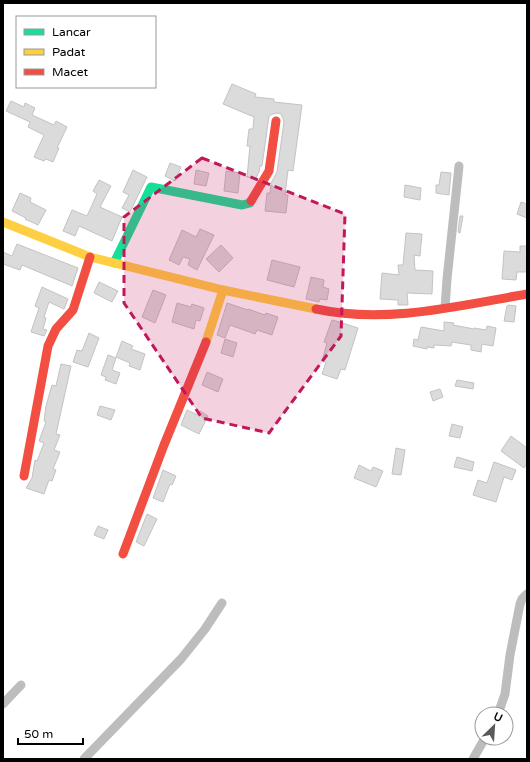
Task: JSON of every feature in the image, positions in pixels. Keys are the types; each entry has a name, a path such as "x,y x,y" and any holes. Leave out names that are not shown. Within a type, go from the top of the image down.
{"street":[{"path":"114,263 151,187 242,205 250,203 269,171 276,121"},
{"path":"446,308 447,279 459,166"},
{"path":"3,222 90,257 223,290 337,313 365,315 407,313 527,294"},
{"path":"24,476 48,346 56,329 73,310 90,257"},
{"path":"123,554 164,445 205,347 223,290"},
{"path":"501,706 506,694 510,655 520,604 522,599 527,594"},
{"path":"84,759 181,659 205,629 222,603"},
{"path":"3,704 21,685"},
{"path":"473,759 480,746"}],"highlighted area":[{"path":"202,158 345,214 341,336 269,433 202,418 124,303 124,217"}],"building":[{"path":"232,84 256,94 255,97 274,99 274,102 302,105 293,171 288,170 285,195 288,195 286,213 265,211 267,193 270,193 271,183 277,172 284,122 283,118 281,114 277,113 269,116 262,166 260,166 256,178 247,177 250,146 247,146 249,129 253,129 254,117 223,104"},
{"path":"11,101 24,107 25,103 35,108 32,115 54,125 56,121 67,127 57,148 59,148 53,162 46,159 44,161 34,157 44,135 28,127 30,122 6,111"},
{"path":"170,163 181,167 175,181 165,176"},
{"path":"133,170 147,177 130,212 122,208 129,195 123,192"},
{"path":"196,170 209,173 206,186 194,184"},
{"path":"226,171 240,173 238,193 224,191"},
{"path":"441,172 451,173 449,195 436,193 436,185 439,185"},
{"path":"99,180 111,186 100,207 122,217 112,241 79,226 75,236 63,231 72,210 87,216 97,194 93,191"},
{"path":"405,185 421,188 420,200 404,197"},
{"path":"20,193 31,198 30,202 46,210 38,225 12,211"},
{"path":"521,202 527,204 527,218 517,214"},
{"path":"460,216 463,216 460,233 458,232"},
{"path":"200,229 214,235 197,270 188,265 190,259 183,257 179,265 169,260 182,230 196,237"},
{"path":"406,233 422,234 420,256 414,255 415,270 433,271 432,294 407,293 408,305 398,305 398,300 380,299 382,273 399,275 398,265 403,265"},
{"path":"17,244 78,268 72,286 22,265 20,270 3,264 3,252 12,256"},
{"path":"221,245 233,258 219,272 206,259"},
{"path":"520,246 527,246 527,272 517,272 516,280 502,279 504,251 520,252"},
{"path":"272,260 300,267 294,287 267,280"},
{"path":"311,277 324,280 323,287 329,289 327,300 320,299 319,302 306,299"},
{"path":"99,282 118,291 112,302 94,293"},
{"path":"42,287 68,299 64,309 49,302 44,317 46,318 43,329 47,330 44,336 31,332 39,308 35,306"},
{"path":"153,290 166,295 155,323 142,317"},
{"path":"177,303 191,307 192,304 204,308 200,321 196,320 194,329 172,322"},
{"path":"227,303 265,315 266,313 278,317 272,335 257,330 255,334 230,325 225,338 217,335"},
{"path":"507,306 516,306 514,322 504,321"},
{"path":"332,320 358,328 345,370 341,369 337,379 322,374 326,362 322,361 327,343 324,342"},
{"path":"444,322 454,323 453,325 474,329 486,330 487,326 496,328 493,346 482,344 481,352 471,350 471,345 452,342 451,346 434,345 434,348 427,347 427,349 413,346 414,339 418,340 421,327 444,331"},
{"path":"89,333 99,338 88,367 73,362 77,350 82,351"},
{"path":"225,339 237,343 233,357 221,353"},
{"path":"122,341 133,346 131,349 145,354 140,370 129,366 130,363 116,357"},
{"path":"108,355 116,358 112,370 120,373 116,384 105,380 106,377 101,375"},
{"path":"61,364 71,366 56,434 60,435 54,450 60,452 53,469 56,470 52,481 49,480 44,494 26,488 32,478 35,460 37,461 44,443 39,441 46,422 44,421 46,406 52,385 56,386"},
{"path":"207,372 223,379 218,392 202,385"},
{"path":"457,380 474,383 473,389 455,386"},
{"path":"440,389 443,397 433,401 430,392"},
{"path":"100,406 115,410 111,420 97,415"},
{"path":"187,410 198,415 200,411 208,416 199,434 181,425"},
{"path":"452,424 463,427 460,438 449,436"},
{"path":"511,436 527,448 527,463 524,468 501,451"},
{"path":"396,448 405,450 401,475 392,474"},
{"path":"457,457 474,462 472,471 454,467"},
{"path":"494,462 516,470 512,480 504,477 496,502 473,495 478,480 487,483"},
{"path":"359,465 371,471 373,467 383,471 376,487 354,478"},
{"path":"163,470 176,476 172,485 170,484 163,502 153,498"},
{"path":"147,514 157,519 144,546 136,542"},
{"path":"98,526 108,530 104,539 94,535"}],"traffic: fast":[{"path":"114,263 151,187 242,205 250,203 251,201"}],"traffic: slow":[{"path":"3,222 90,257 223,290 316,309"},
{"path":"206,342 223,290"}],"traffic: jam":[{"path":"251,201 269,171 276,121"},
{"path":"24,476 48,346 56,329 73,310 90,257"},
{"path":"316,309 369,315 395,314 422,312 527,294"},
{"path":"123,554 164,445 206,342"}]}
